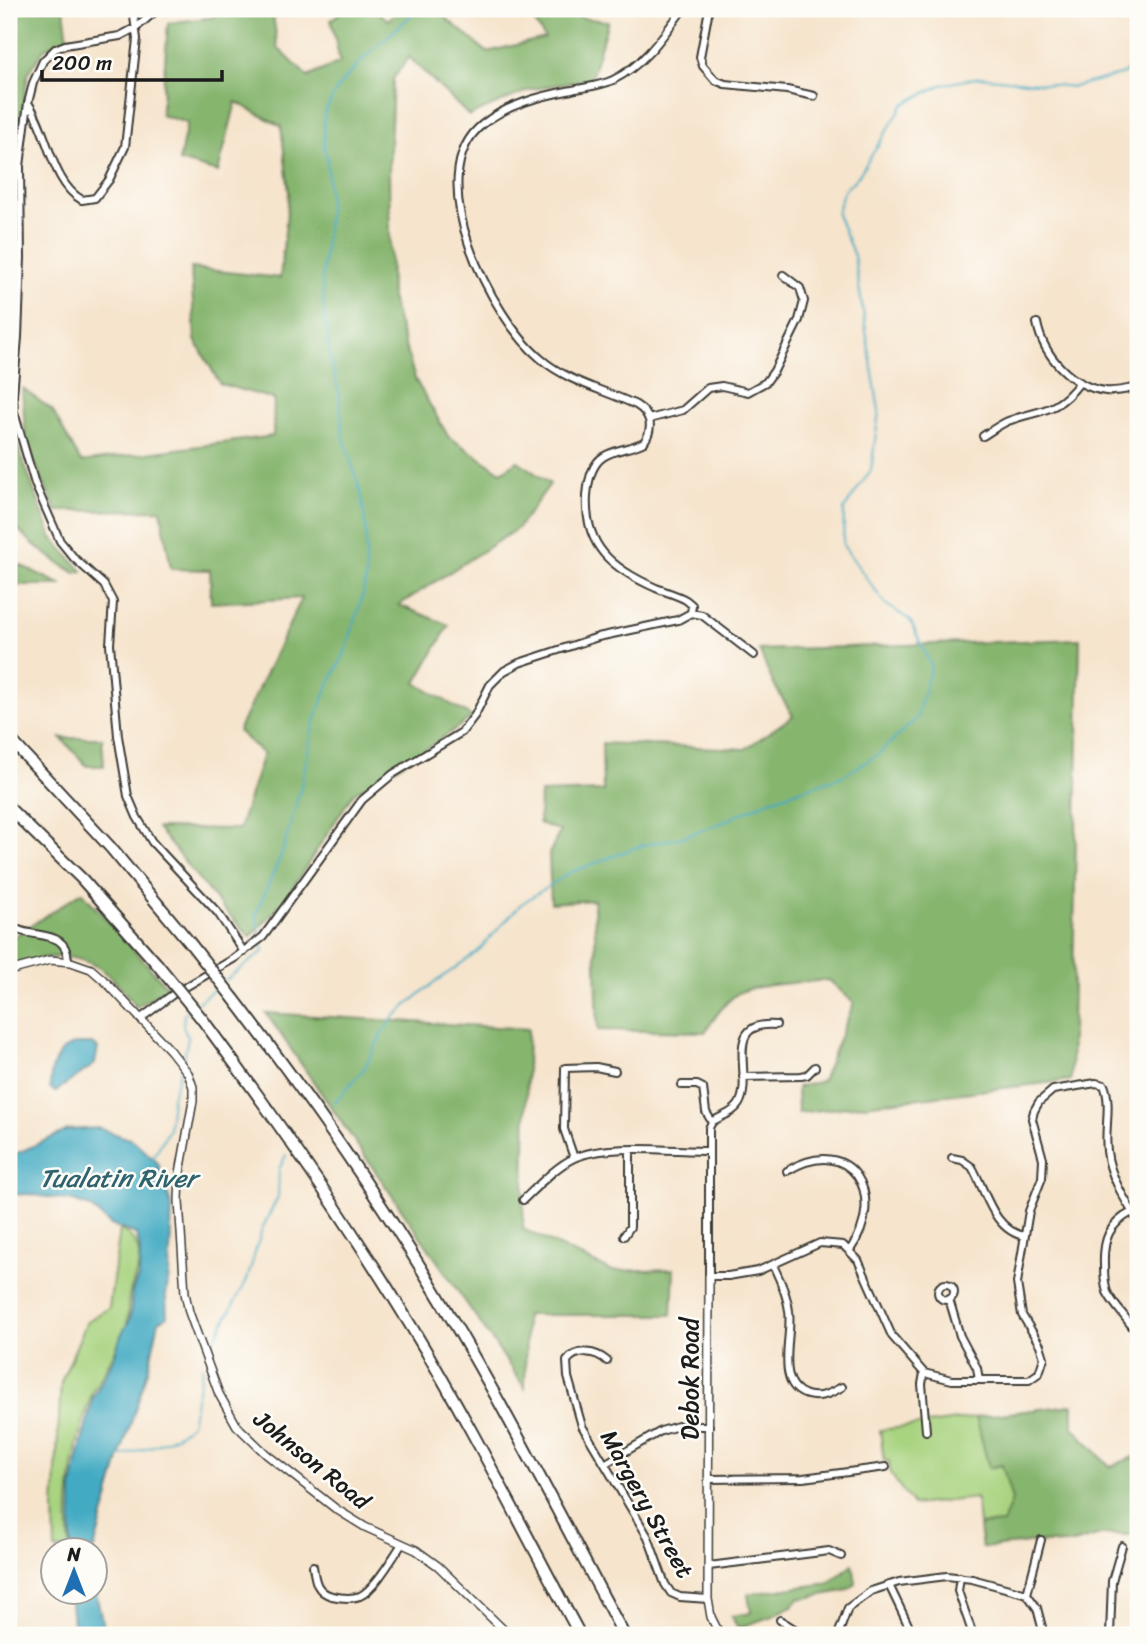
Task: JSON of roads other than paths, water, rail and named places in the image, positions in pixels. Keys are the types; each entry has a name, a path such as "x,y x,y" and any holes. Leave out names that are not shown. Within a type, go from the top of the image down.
{"highway":[{"path":"9,738 111,848 190,943 234,999 358,1171 435,1292 486,1379 624,1635"},
{"path":"9,808 90,888 157,964 202,1019 293,1144 416,1333 580,1635"}],"street":[{"path":"27,103 53,161 74,194 82,200 95,198 110,180 125,147 137,46 133,9"},
{"path":"158,9 137,27 108,39 75,43 55,49 37,72 27,103 20,166 18,337 13,395 20,438 35,484 60,541 104,585 113,602 110,644 118,736 128,796 152,842 218,913 244,952"},
{"path":"683,9 648,54 617,78 604,84 529,100 483,123 464,150 457,188 462,224 478,267 499,309 520,340 551,367 645,411 649,419 649,433 644,442 604,456 594,468 587,494 589,526 595,544 609,559 645,582 686,600 692,605 691,613"},
{"path":"709,9 700,57 702,66 715,80 725,84 787,90 814,96"},
{"path":"649,419 683,411 708,388 722,386 748,392 766,382 799,320 804,302 800,288 783,275"},
{"path":"1037,323 1049,356 1080,382 1106,391 1138,387"},
{"path":"983,436 1007,422 1053,408 1080,382"},
{"path":"140,1019 172,995 244,952 263,937 362,800 391,776 462,732 475,715 490,685 504,671 519,663 598,637 678,620 691,613 702,615 754,655"},
{"path":"9,880 11,870"},
{"path":"9,925 21,932 60,941 67,950 68,961 44,961 9,971"},
{"name":"Johnson Road","path":"68,961 95,972 179,1059 192,1082 193,1101 179,1185 182,1269 187,1306 219,1394 237,1426 266,1454 335,1509 438,1566 499,1632 509,1635"},
{"path":"682,1085 697,1085 703,1088 706,1112 712,1122 738,1106 743,1093 742,1048 747,1035 758,1026 776,1025"},
{"path":"574,1158 564,1129 565,1068 596,1067 615,1071"},
{"path":"743,1077 801,1076 807,1075 815,1067"},
{"path":"709,1276 743,1274 773,1265 820,1244 836,1244 850,1250 858,1261 887,1328 924,1373 942,1379 1029,1380 1039,1373 1043,1365 1042,1351 1026,1325 1018,1293 1029,1211 1042,1178 1043,1159 1032,1119 1039,1102 1054,1090 1096,1083 1104,1085 1107,1099 1108,1161 1138,1222"},
{"name":"Debok Road","path":"712,1122 709,1128 708,1599 711,1617 720,1635"},
{"path":"523,1200 574,1158 601,1150 709,1150"},
{"path":"624,1236 630,1227 630,1150"},
{"path":"952,1158 962,1160 972,1167 1004,1228 1016,1235 1025,1236"},
{"path":"787,1171 798,1164 827,1160 845,1163 856,1172 863,1184 866,1204 861,1233 850,1250"},
{"path":"1132,1212 1122,1217 1108,1233 1104,1244 1104,1276 1111,1299 1138,1336"},
{"path":"773,1265 789,1312 787,1369 792,1384 797,1390 810,1396 825,1395 842,1387"},
{"path":"949,1299 960,1336 979,1380"},
{"name":"Margery Street","path":"607,1361 596,1354 576,1353 569,1357 567,1366 582,1426 648,1537 668,1589 680,1597 708,1599"},
{"path":"924,1373 922,1384 926,1432"},
{"path":"606,1463 661,1430 678,1426 709,1426"},
{"path":"709,1479 803,1478 886,1467"},
{"path":"1027,1594 1041,1540"},
{"path":"313,1566 316,1583 321,1591 341,1598 359,1597 370,1588 402,1544"},
{"path":"1110,1635 1112,1581 1122,1546"},
{"path":"709,1566 829,1551 841,1556"},
{"path":"838,1635 850,1607 871,1591 889,1585 947,1576 1027,1594 1037,1608 1044,1635"},
{"path":"960,1577 958,1591 973,1635"},
{"path":"889,1585 913,1635"},
{"path":"780,1620 804,1635"}],"water":[{"path":"75,1044 92,1044 98,1048 95,1064 55,1092 50,1088 55,1061 63,1050"},
{"name":"Tualatin River","path":"99,1128 133,1140 158,1163 172,1208 167,1317 159,1321 148,1371 98,1536 71,1536 72,1488 93,1397 113,1360 121,1335 130,1319 132,1292 139,1275 140,1248 136,1234 111,1225 90,1207 73,1201 28,1194 9,1195 9,1157 68,1130"},
{"path":"71,1606 99,1606 105,1635 74,1635"}],"waterway":[{"path":"260,933 256,914 282,853 301,787 313,727 326,691 346,650 366,576 366,528 361,494 343,435 339,392 330,359 324,307 322,280 329,204 324,114 338,87 361,61 418,9"},
{"path":"334,1103 364,1069 382,1033 395,1016 422,992 477,952 521,904 569,873 643,845 683,837 719,824 770,800 843,776 877,755 917,718 931,666 910,620 885,604 843,545 844,509 871,470 879,411 854,256 837,214 843,192 859,175 904,104 941,85 980,77 1073,87 1124,74 1138,57"},
{"path":"226,980 264,951 262,944"},
{"path":"196,1004 219,985"},
{"path":"184,1059 188,1038 183,1026 184,1014 189,1010"},
{"path":"153,1158 169,1129 172,1097 181,1068"},
{"path":"208,1351 247,1280 262,1229 278,1197 279,1169 286,1155"},
{"path":"119,1457 167,1441 191,1424 203,1366"}]}
